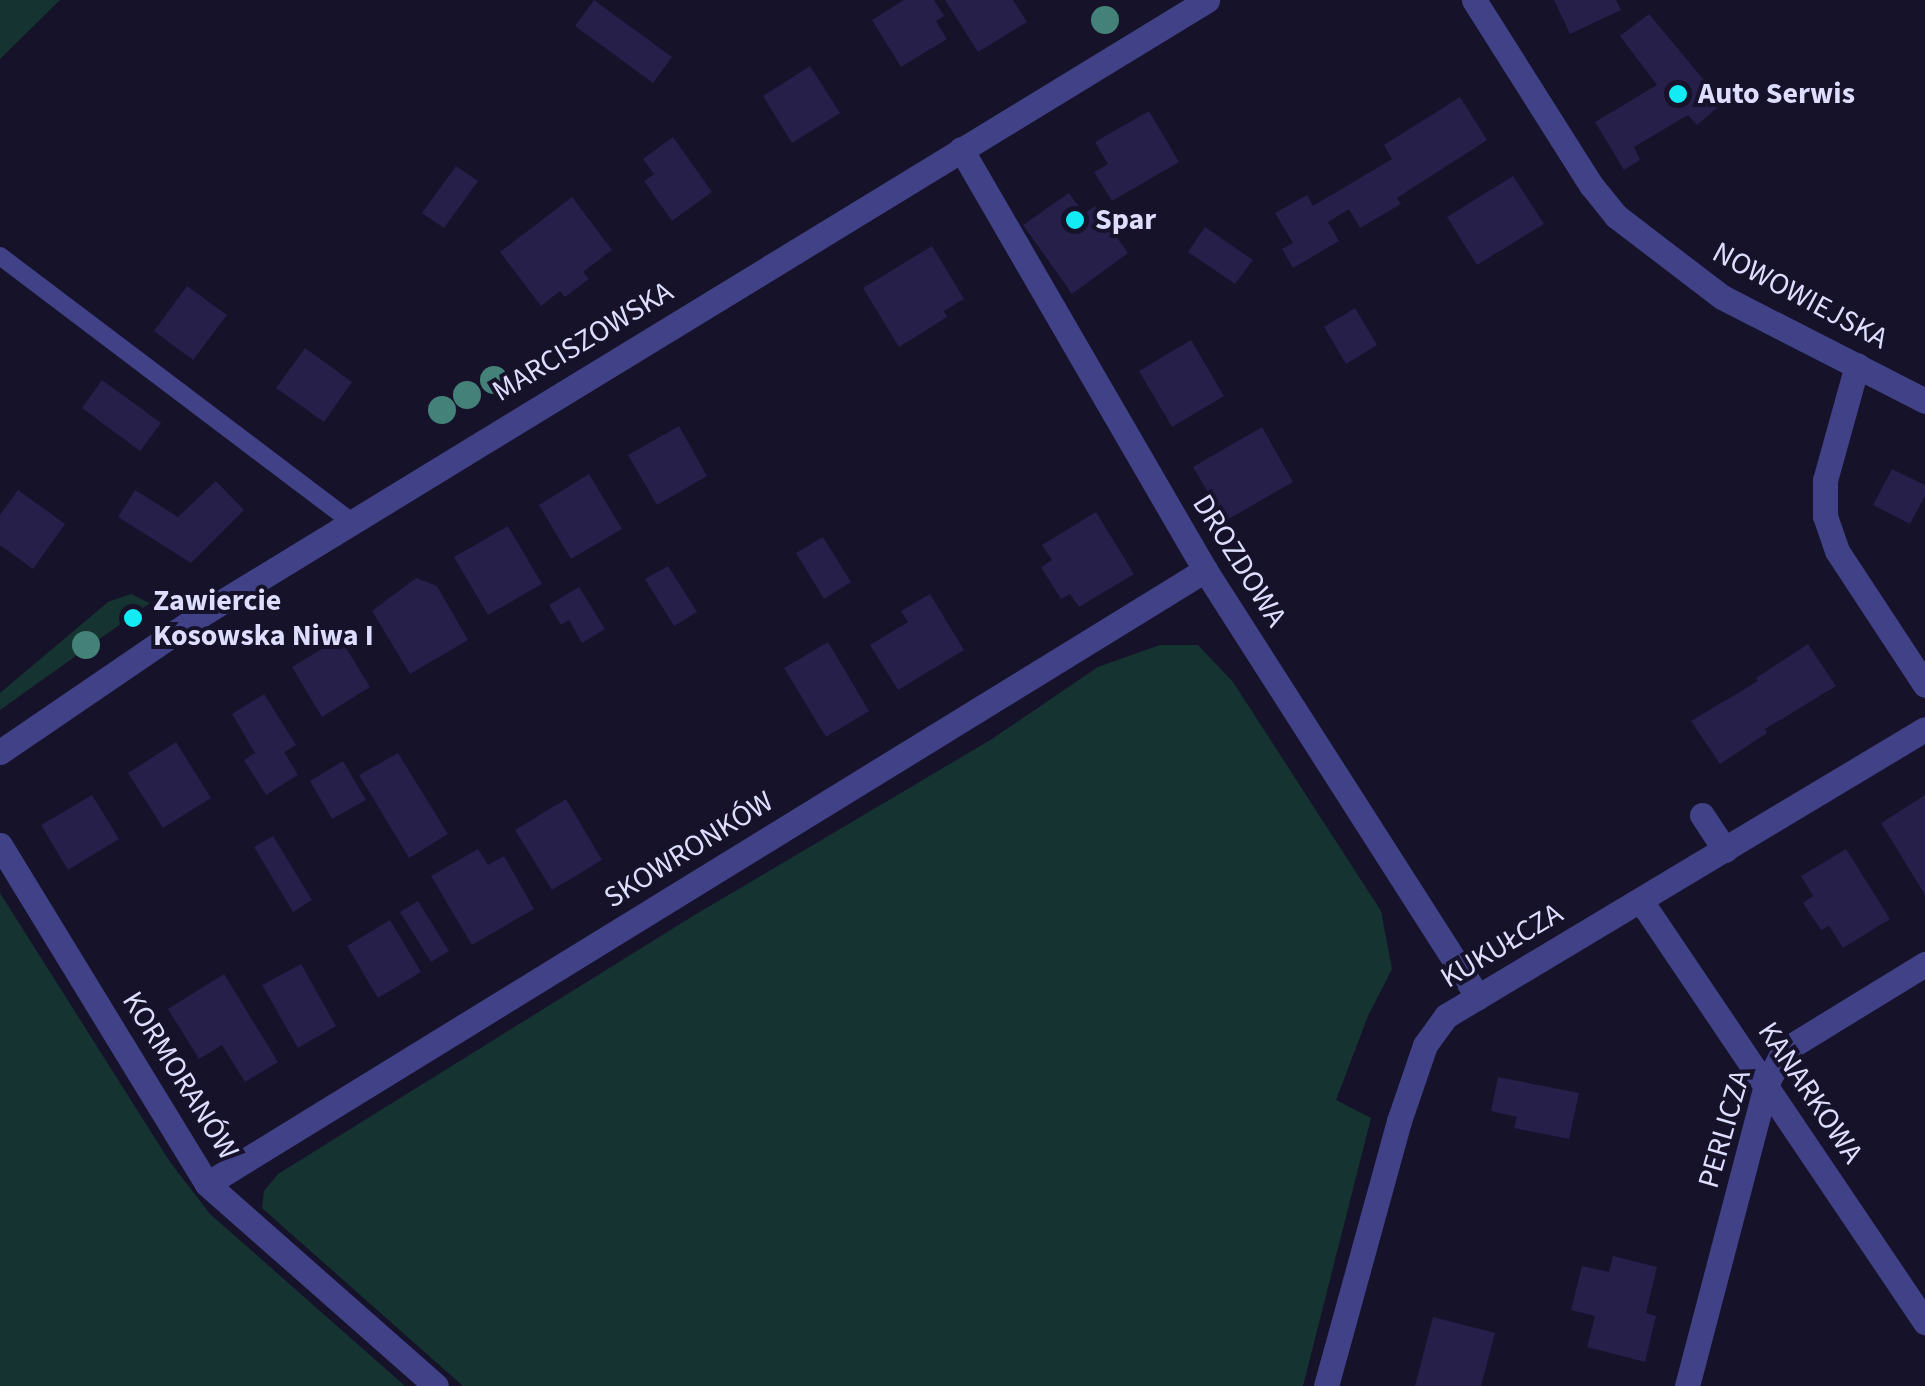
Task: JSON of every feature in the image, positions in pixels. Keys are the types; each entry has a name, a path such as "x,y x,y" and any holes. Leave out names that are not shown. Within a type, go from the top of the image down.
{"street":[{"name":"MARCISZOWSKA","path":"0,752 208,611 351,521 1207,0"},
{"name":"NOWOWIEJSKA","path":"1474,0 1591,186 1616,216 1722,297 1925,401"},
{"name":"DROZDOWA","path":"961,149 1205,570 1478,997"},
{"path":"1857,364 1825,480 1825,516 1837,551 1925,685"},
{"name":"SKOWRONKÓW","path":"207,1184 1205,570"},
{"name":"KUKUŁCZA","path":"1326,1386 1424,1045 1446,1016 1925,729"},
{"path":"1702,815 1725,850"},
{"name":"KORMORANÓW","path":"0,845 207,1184 436,1386"},
{"name":"KANARKOWA","path":"1641,901 1925,1322"},
{"name":"PERLICZA","path":"1687,1386 1766,1085 1783,1051 1925,964"}],"lane":[{"path":"0,256 351,521"}],"green space":[{"path":"0,0 60,0 0,59"},
{"path":"131,594 150,603 0,710 0,693 108,602"},
{"path":"1160,645 1198,645 1233,682 1381,911 1392,969 1368,1016 1336,1100 1371,1118 1303,1386 463,1386 262,1208 264,1191 278,1174 693,916 992,739 1098,667"},
{"path":"0,893 170,1162 210,1214 405,1386 0,1386"}],"building":[{"path":"594,0 672,57 653,83 575,26"},
{"path":"904,0 934,0 944,16 936,21 947,39 901,67 872,20"},
{"path":"945,0 1013,0 1027,22 978,52"},
{"path":"1554,0 1616,0 1621,10 1570,34"},
{"name":"Auto Serwis","path":"1649,14 1723,103 1697,125 1688,115 1634,147 1640,160 1624,170 1595,122 1657,85 1620,36"},
{"path":"810,66 840,113 792,143 763,96"},
{"path":"1460,97 1487,140 1397,198 1401,204 1360,228 1349,209 1328,222 1339,241 1293,268 1282,249 1293,243 1275,213 1307,195 1313,206 1392,159 1384,145"},
{"path":"1149,111 1179,162 1112,201 1094,172 1108,164 1095,142"},
{"path":"673,137 712,192 672,221 644,181 654,174 643,159"},
{"path":"456,166 478,181 444,228 422,213"},
{"path":"1513,176 1544,224 1477,265 1447,217"},
{"path":"1069,193 1084,214 1095,206 1128,253 1072,294 1023,225"},
{"path":"572,197 612,250 583,272 589,279 565,297 560,291 541,306 500,252"},
{"path":"1205,227 1253,260 1235,284 1188,252"},
{"path":"932,246 964,299 944,311 947,317 899,347 863,288"},
{"path":"187,286 227,315 193,360 154,331"},
{"path":"1355,308 1377,345 1346,364 1324,327"},
{"path":"1191,340 1224,396 1172,427 1139,371"},
{"path":"305,348 352,382 324,422 276,388"},
{"path":"102,380 161,423 140,451 82,408"},
{"path":"679,426 707,476 657,505 628,455"},
{"path":"1262,427 1293,482 1225,521 1193,467"},
{"path":"1892,469 1925,485 1925,496 1910,524 1873,505"},
{"path":"589,474 622,529 571,559 539,505"},
{"path":"216,481 244,510 191,563 118,517 135,490 178,517"},
{"path":"18,490 65,524 33,569 0,545 0,515"},
{"path":"1096,512 1134,574 1079,607 1070,594 1061,599 1041,567 1052,560 1042,545"},
{"path":"508,526 542,584 488,615 454,557"},
{"path":"823,537 851,582 824,599 796,553"},
{"path":"668,566 697,612 674,626 645,579"},
{"path":"416,578 437,586 468,640 410,674 372,611"},
{"path":"579,587 605,629 582,643 569,620 561,625 549,605"},
{"path":"930,594 964,650 898,690 870,645 908,622 901,611"},
{"path":"340,638 370,687 322,717 292,667"},
{"path":"828,642 869,711 826,737 784,668"},
{"path":"1808,644 1836,686 1765,729 1767,733 1720,764 1691,721 1758,681 1756,678"},
{"path":"264,694 296,745 284,752 298,775 266,795 244,760 255,753 232,714"},
{"path":"176,742 211,798 163,828 128,773"},
{"path":"398,753 448,834 409,858 359,775"},
{"path":"343,761 366,800 332,819 310,781"},
{"path":"92,795 119,839 68,870 41,825"},
{"path":"1925,795 1925,895 1881,823"},
{"path":"566,799 602,860 552,890 515,830"},
{"path":"273,836 312,900 293,912 254,847"},
{"path":"478,849 488,865 504,856 534,909 472,945 431,876"},
{"path":"1846,849 1890,919 1843,948 1829,926 1821,930 1803,903 1813,896 1801,876"},
{"path":"418,901 449,951 431,962 400,912"},
{"path":"390,920 421,972 378,998 347,946"},
{"path":"301,964 336,1026 298,1048 262,985"},
{"path":"224,974 278,1062 245,1082 222,1045 199,1059 168,1009"},
{"path":"1498,1077 1579,1093 1569,1139 1514,1128 1517,1117 1491,1111"},
{"path":"1613,1256 1657,1267 1646,1313 1656,1316 1645,1362 1587,1347 1595,1316 1571,1310 1582,1266 1609,1272"},
{"path":"1433,1317 1495,1333 1481,1386 1415,1386"}],"place":[{"name":"Auto Serwis","path":"1678,94"},
{"name":"Spar","path":"1075,220"},
{"name":"Zawiercie Kosowska Niwa I","path":"133,618"}]}
